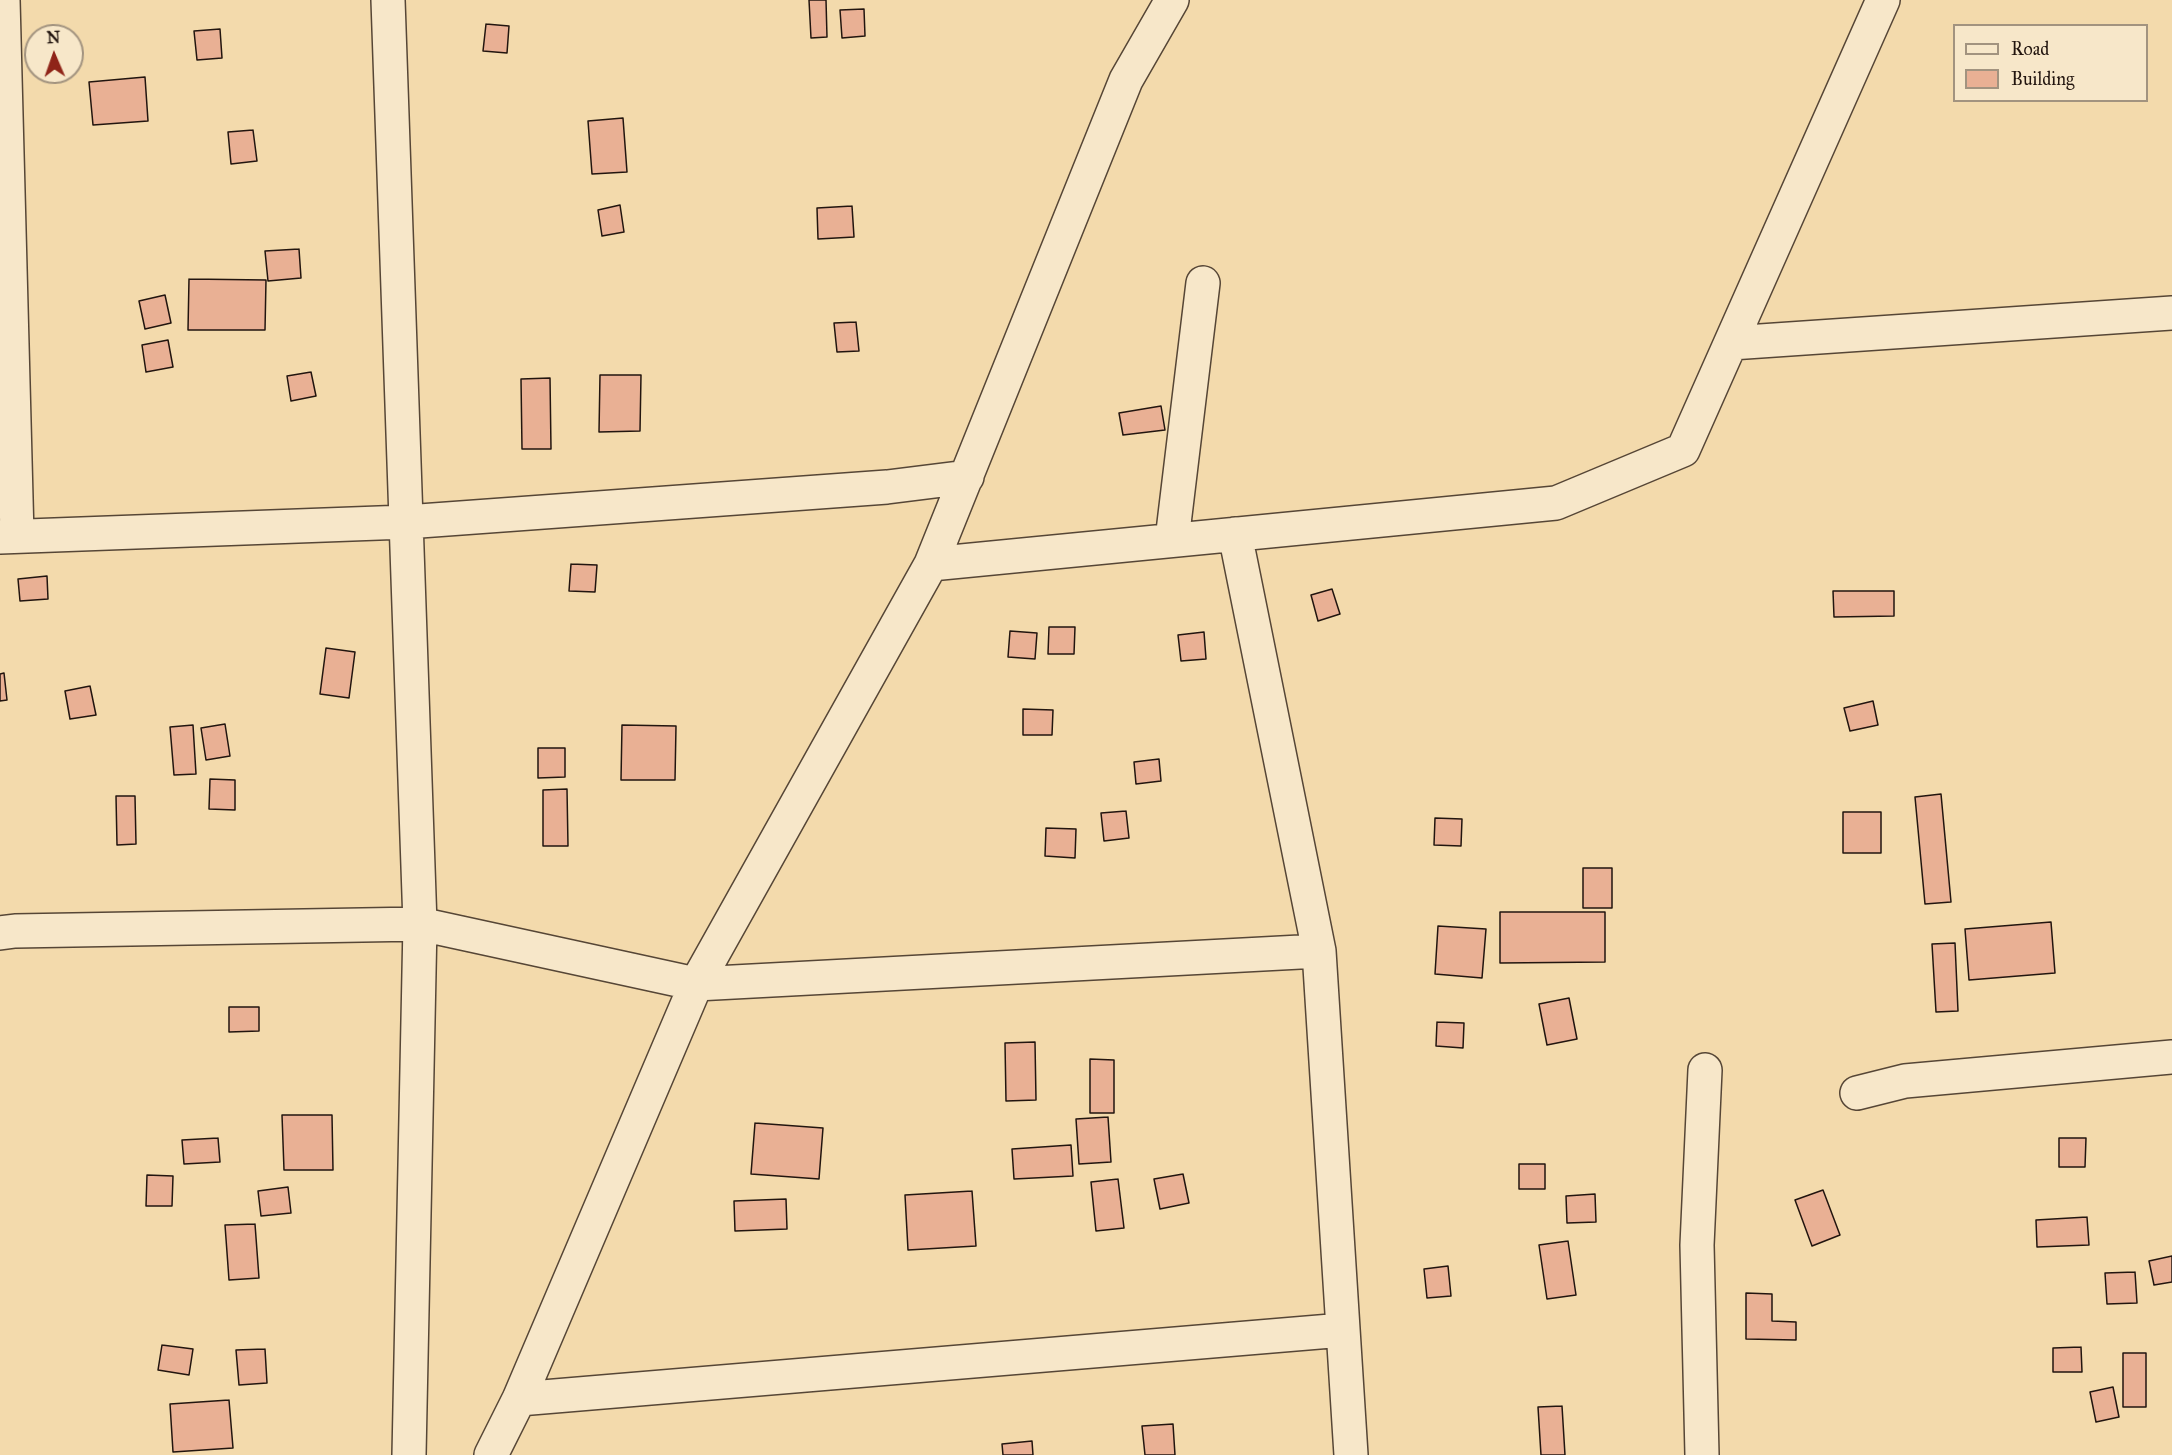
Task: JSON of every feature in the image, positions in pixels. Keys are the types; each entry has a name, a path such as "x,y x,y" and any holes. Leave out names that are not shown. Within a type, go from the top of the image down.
{"street":[{"path":"3,0 8,536 406,522 887,487 967,477"},
{"path":"387,0 420,924 409,1455"},
{"path":"491,1455 519,1399 696,984 931,564 1126,80 1172,0"},
{"path":"931,564 1556,503 1683,450 1883,0"},
{"path":"1172,540 1203,283"},
{"path":"1731,343 2172,313"},
{"path":"1235,534 1318,951 1351,1455"},
{"path":"0,933 420,924 696,984 1318,951"},
{"path":"1857,1093 1905,1081 2172,1057"},
{"path":"1702,1455 1697,1245 1705,1070"},
{"path":"519,1399 1343,1330"}],"building":[{"path":"809,0 826,0 827,37 811,38"},
{"path":"864,9 865,36 842,38 840,10"},
{"path":"486,24 509,26 507,53 483,51"},
{"path":"220,29 222,58 197,60 194,31"},
{"path":"145,77 148,121 93,125 89,82"},
{"path":"623,118 627,172 592,174 588,121"},
{"path":"253,130 257,161 231,164 228,132"},
{"path":"620,205 624,232 602,236 598,210"},
{"path":"852,206 854,237 818,239 817,208"},
{"path":"299,249 301,278 268,281 265,251"},
{"path":"189,279 266,280 265,330 188,330"},
{"path":"165,295 171,323 145,329 139,301"},
{"path":"856,322 859,351 837,352 834,323"},
{"path":"168,340 173,367 146,372 142,345"},
{"path":"311,372 316,396 291,401 287,376"},
{"path":"600,375 641,375 640,431 599,432"},
{"path":"550,378 551,449 522,449 521,379"},
{"path":"1161,406 1165,430 1123,435 1119,413"},
{"path":"571,564 597,565 595,592 569,591"},
{"path":"47,576 48,599 20,601 18,579"},
{"path":"1332,589 1340,614 1318,621 1311,595"},
{"path":"1833,591 1894,591 1894,616 1834,617"},
{"path":"1049,627 1075,627 1074,654 1048,654"},
{"path":"1010,631 1037,633 1035,659 1008,657"},
{"path":"1204,632 1206,659 1181,661 1178,635"},
{"path":"326,648 355,652 349,698 320,694"},
{"path":"4,673 7,700 0,701 0,674"},
{"path":"90,686 96,715 70,719 65,691"},
{"path":"1873,701 1878,725 1850,731 1844,708"},
{"path":"1023,709 1053,710 1052,735 1023,735"},
{"path":"225,724 230,756 206,760 201,728"},
{"path":"193,725 196,774 174,775 170,727"},
{"path":"622,725 676,726 675,780 621,780"},
{"path":"538,748 565,748 565,777 538,778"},
{"path":"1159,759 1161,781 1136,784 1134,762"},
{"path":"210,779 235,780 235,810 209,809"},
{"path":"567,789 568,846 543,846 543,790"},
{"path":"1941,794 1951,902 1925,904 1915,797"},
{"path":"116,796 135,796 136,844 117,845"},
{"path":"1126,811 1129,838 1104,841 1101,813"},
{"path":"1843,812 1881,812 1881,853 1843,853"},
{"path":"1435,818 1462,819 1461,846 1434,845"},
{"path":"1046,828 1076,829 1075,858 1045,856"},
{"path":"1583,868 1612,868 1612,908 1583,908"},
{"path":"1500,912 1605,912 1605,962 1500,963"},
{"path":"2051,922 2055,973 1969,980 1965,929"},
{"path":"1438,926 1486,929 1482,978 1435,974"},
{"path":"1955,943 1958,1011 1936,1012 1932,944"},
{"path":"1569,998 1577,1039 1547,1045 1539,1004"},
{"path":"229,1007 259,1007 259,1031 229,1032"},
{"path":"1437,1022 1464,1023 1463,1048 1436,1046"},
{"path":"1035,1042 1036,1100 1006,1101 1005,1043"},
{"path":"1090,1059 1114,1060 1114,1113 1090,1113"},
{"path":"282,1115 332,1115 333,1170 284,1170"},
{"path":"1108,1117 1111,1162 1079,1164 1076,1119"},
{"path":"755,1123 823,1128 819,1179 751,1174"},
{"path":"218,1138 220,1162 184,1164 182,1140"},
{"path":"2059,1138 2086,1138 2085,1167 2059,1167"},
{"path":"1071,1145 1073,1176 1014,1179 1012,1149"},
{"path":"1519,1164 1545,1164 1545,1189 1519,1189"},
{"path":"1183,1174 1189,1203 1160,1209 1154,1179"},
{"path":"147,1175 173,1176 172,1206 146,1206"},
{"path":"1118,1179 1124,1228 1096,1231 1091,1182"},
{"path":"288,1187 291,1213 261,1216 258,1191"},
{"path":"1823,1190 1840,1235 1812,1246 1795,1200"},
{"path":"972,1191 976,1246 908,1250 905,1195"},
{"path":"1595,1194 1596,1222 1567,1223 1566,1196"},
{"path":"786,1199 787,1229 735,1231 734,1201"},
{"path":"2087,1217 2089,1245 2037,1247 2036,1220"},
{"path":"255,1224 259,1278 229,1280 225,1225"},
{"path":"1568,1241 1576,1295 1547,1299 1539,1245"},
{"path":"2172,1256 2172,1282 2154,1285 2149,1261"},
{"path":"1448,1266 1451,1296 1427,1298 1424,1269"},
{"path":"2135,1272 2137,1303 2107,1304 2105,1273"},
{"path":"1746,1293 1772,1294 1772,1321 1796,1322 1796,1340 1746,1339"},
{"path":"162,1345 193,1349 189,1375 158,1370"},
{"path":"2081,1347 2082,1372 2053,1372 2053,1348"},
{"path":"265,1349 267,1383 239,1385 236,1350"},
{"path":"2123,1353 2146,1353 2146,1407 2123,1407"},
{"path":"2113,1387 2119,1417 2096,1422 2090,1392"},
{"path":"229,1400 233,1448 173,1452 170,1404"},
{"path":"1562,1406 1565,1455 1541,1455 1538,1407"},
{"path":"1173,1424 1175,1455 1145,1455 1142,1426"},
{"path":"1032,1441 1033,1455 1003,1455 1002,1444"}]}
